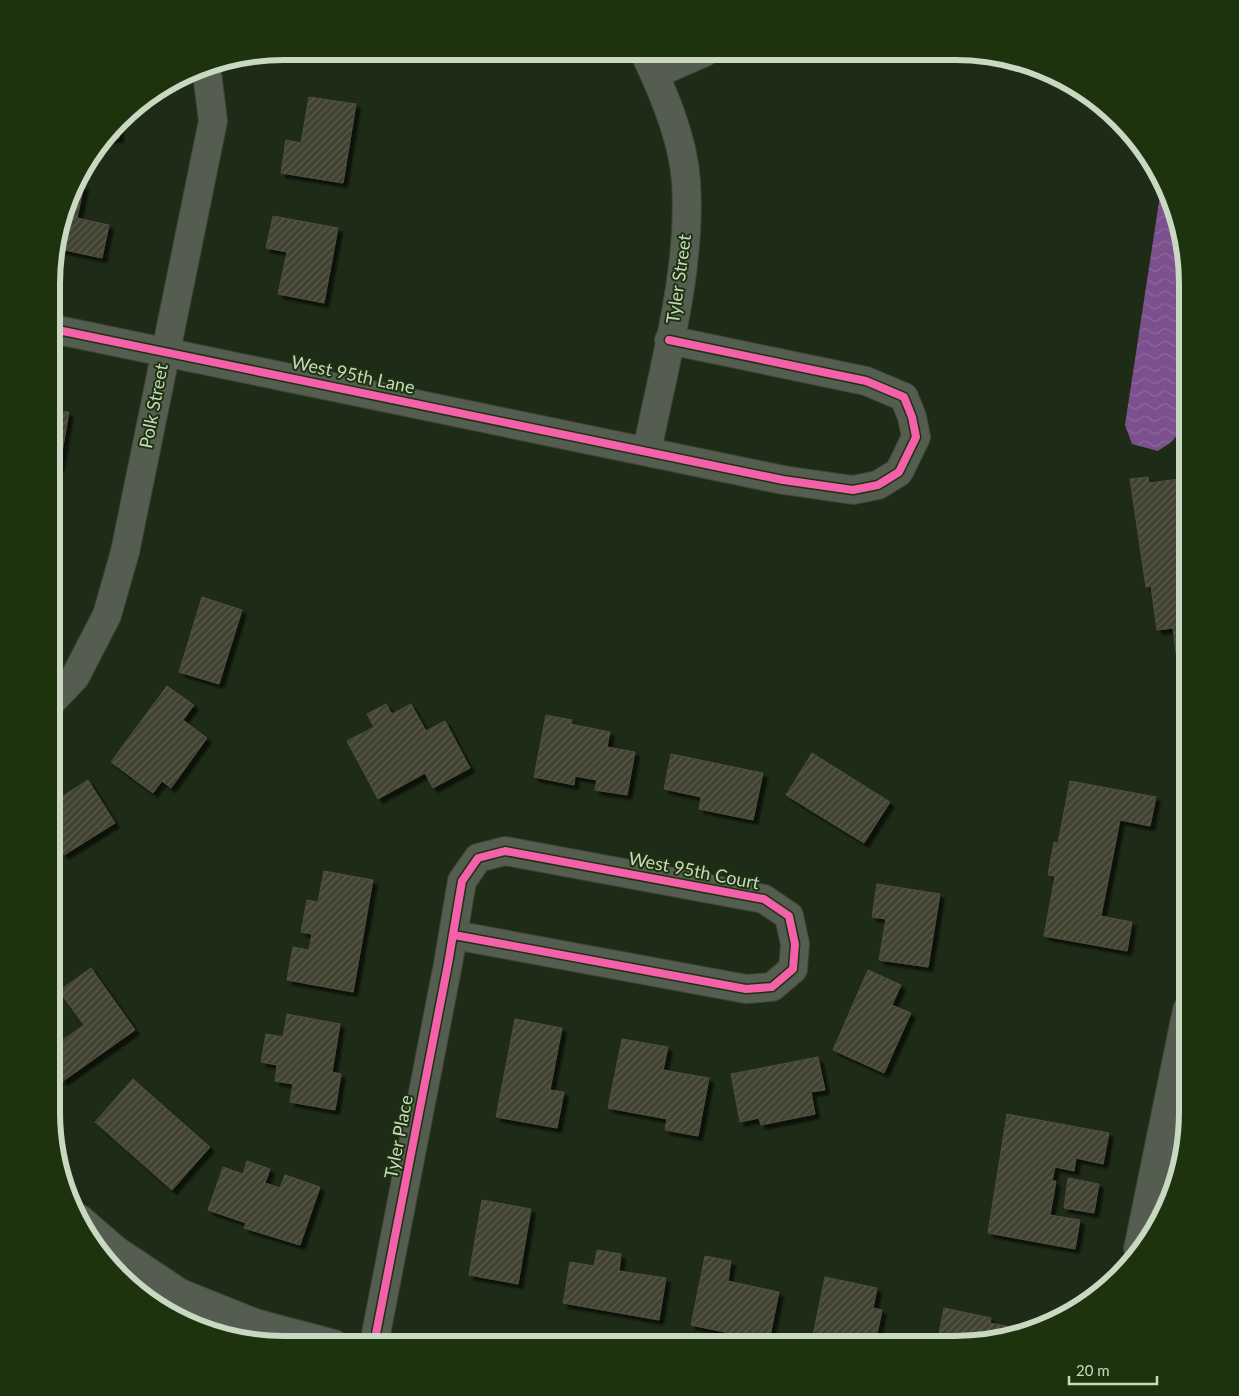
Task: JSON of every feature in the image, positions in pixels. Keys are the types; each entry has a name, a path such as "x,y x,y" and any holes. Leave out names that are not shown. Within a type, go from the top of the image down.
{"street":[{"path":"650,63 665,60"},
{"name":"Tyler Street","path":"647,451 686,243 686,180 674,121 650,63"},
{"name":"Polk Street","path":"60,693 75,677 107,615 125,552 213,121 207,74"},
{"name":"West 95th Lane","path":"60,329 783,480 853,490 878,485 899,472 916,437 912,417 904,397 866,381 669,340"},
{"name":"West 95th Court","path":"505,851 764,899 789,916 795,944 794,969 772,987 746,989 454,935 462,880 478,858 505,851"},
{"name":"Tyler Place","path":"376,1336 454,935"},
{"path":"1140,1238 1179,1049"},
{"path":"95,1232 117,1251 180,1293 255,1323 304,1336"}],"water":[{"path":"1160,194 1175,240 1179,269 1179,431 1172,441 1158,451 1132,444 1125,425"}],"building":[{"path":"309,97 356,104 343,183 281,173 286,140 301,143"},
{"path":"83,186 77,218 109,225 102,258 63,250 72,212"},
{"path":"273,216 338,228 324,303 278,294 287,252 266,248"},
{"path":"60,411 69,412 60,463"},
{"path":"1148,477 1149,483 1179,479 1179,652 1176,653 1173,628 1157,630 1151,586 1146,587 1130,479"},
{"path":"202,597 242,610 219,684 179,672"},
{"path":"167,686 194,705 183,720 207,738 171,788 162,781 153,793 111,762"},
{"path":"386,704 392,714 411,704 426,731 445,721 470,768 433,788 425,773 378,799 347,741 374,727 367,714"},
{"path":"546,715 572,720 571,724 610,732 607,747 635,752 627,795 595,790 597,780 575,776 574,785 534,777"},
{"path":"812,753 890,802 864,843 786,795"},
{"path":"671,754 763,773 753,820 699,809 701,797 664,789"},
{"path":"88,780 115,823 64,855 60,849 60,798"},
{"path":"1070,781 1156,797 1150,826 1120,820 1101,916 1132,922 1127,951 1044,936 1055,876 1048,875 1054,842 1058,843"},
{"path":"324,871 373,880 353,992 287,980 293,947 309,950 312,934 301,932 307,900 318,902"},
{"path":"877,884 940,894 928,967 879,960 886,919 872,917"},
{"path":"91,968 135,1030 63,1081 60,1077 60,1042 84,1025 60,990"},
{"path":"868,970 901,985 892,1005 911,1013 884,1073 833,1050"},
{"path":"287,1014 340,1024 332,1072 341,1074 335,1110 290,1102 293,1084 275,1081 277,1065 261,1062 266,1034 283,1037"},
{"path":"515,1019 562,1028 550,1090 564,1092 557,1128 496,1117"},
{"path":"622,1039 668,1047 663,1070 709,1078 698,1136 665,1130 667,1119 608,1108"},
{"path":"818,1057 825,1090 811,1092 815,1114 761,1125 759,1118 740,1122 731,1074"},
{"path":"133,1079 210,1147 172,1190 95,1122"},
{"path":"1007,1114 1109,1133 1103,1164 1076,1158 1074,1171 1055,1167 1052,1181 1056,1181 1050,1215 1080,1220 1075,1249 988,1233"},
{"path":"247,1161 270,1169 265,1183 280,1188 285,1175 320,1187 300,1245 244,1228 246,1223 208,1210 223,1167 243,1174"},
{"path":"1068,1178 1099,1184 1094,1213 1064,1208"},
{"path":"482,1200 531,1209 518,1284 469,1275"},
{"path":"597,1250 621,1254 619,1271 666,1278 659,1320 563,1303 570,1262 594,1266"},
{"path":"705,1256 731,1261 728,1281 779,1292 770,1336 745,1336 691,1325"},
{"path":"825,1277 877,1288 873,1308 882,1310 877,1336 813,1336"},
{"path":"944,1308 991,1318 990,1323 1014,1328 970,1336 939,1336"}],"cycle path":[{"path":"60,330 783,480 853,490 878,485 899,472 916,437 912,417 904,397 866,381 669,340"},
{"path":"376,1336 448,964 462,881 478,858 505,851 764,899 789,916 795,944 793,969 772,987 746,989 454,935"}]}
